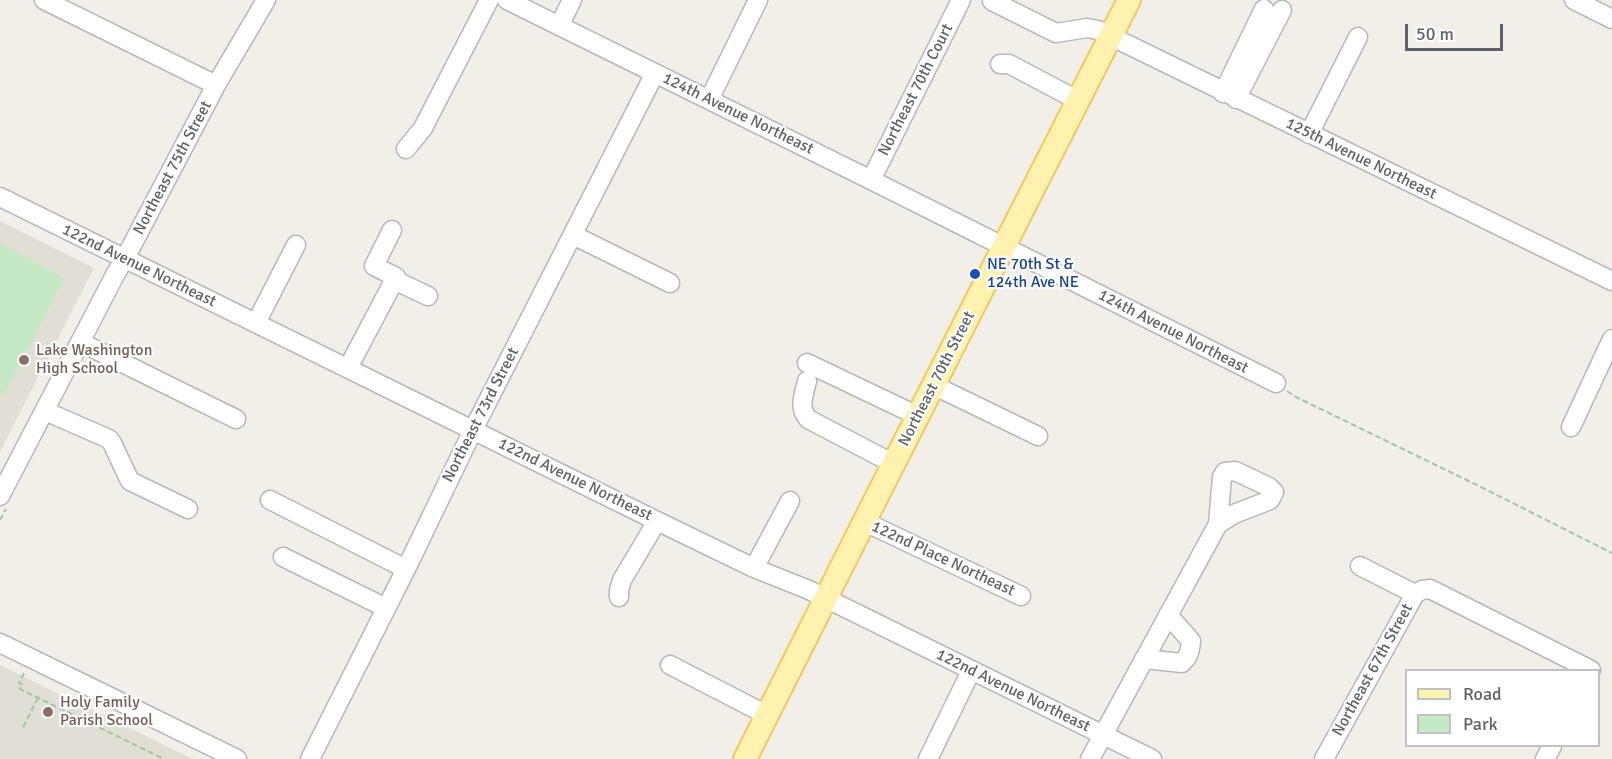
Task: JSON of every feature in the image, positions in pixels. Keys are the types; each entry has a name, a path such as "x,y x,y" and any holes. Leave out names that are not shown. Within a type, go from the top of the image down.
{"main road":[{"name":"Northeast 70th Street","path":"745,759 1129,0"}],"street":[{"path":"44,0 216,85"},
{"name":"Northeast 75th Street","path":"0,496 216,85 266,0"},
{"path":"406,149 423,128 489,0"},
{"name":"124th Avenue Northeast","path":"507,0 1276,383"},
{"path":"559,26 572,0"},
{"path":"709,100 758,0"},
{"name":"Northeast 70th Court","path":"871,180 961,0"},
{"path":"1574,0 1612,19"},
{"name":"125th Avenue Northeast","path":"992,1 1056,33 1087,28 1098,30 1612,281"},
{"path":"1230,96 1264,9"},
{"path":"1230,96 1282,10"},
{"path":"1309,134 1358,37"},
{"path":"1000,64 1009,64 1079,101"},
{"name":"Northeast 73rd Street","path":"310,759 473,430 655,74"},
{"name":"122nd Avenue Northeast","path":"0,197 657,521 754,568 809,590 1152,759"},
{"path":"348,368 396,277 374,266 392,231"},
{"path":"573,234 670,283"},
{"path":"256,323 296,245"},
{"path":"394,280 428,296"},
{"path":"1571,427 1612,339"},
{"path":"80,342 236,419"},
{"path":"894,464 808,419 803,414 802,403 807,372 918,416"},
{"path":"933,385 1038,436"},
{"path":"45,411 109,439 130,481 188,509"},
{"path":"270,500 406,569"},
{"path":"754,568 790,501"},
{"path":"619,597 622,580 657,521"},
{"name":"122nd Place Northeast","path":"865,522 1021,596"},
{"path":"1090,759 1218,524"},
{"path":"282,557 386,608"},
{"path":"1360,566 1589,669"},
{"name":"Northeast 67th Street","path":"1324,759 1422,592"},
{"path":"1144,659 1182,663 1188,657 1191,641 1168,615"},
{"path":"0,643 237,759"},
{"path":"670,665 766,715"},
{"path":"928,759 971,671"}],"path":[{"path":"1276,383 1294,396 1612,553"},
{"path":"31,658 19,683 22,684 20,689 164,759"},
{"path":"23,727 38,698"}],"shaded area":[{"name":"Lake Washington High School","path":"0,221 94,268 0,452"},
{"name":"Holy Family Parish School","path":"0,665 193,759 0,759"}],"green space":[{"path":"0,243 60,275 63,282 4,394 0,392"}],"place":[{"name":"NE 70th St & 124th Ave NE","path":"975,274"},
{"name":"Lake Washington High School","path":"24,360"},
{"name":"Holy Family Parish School","path":"48,712"}]}
